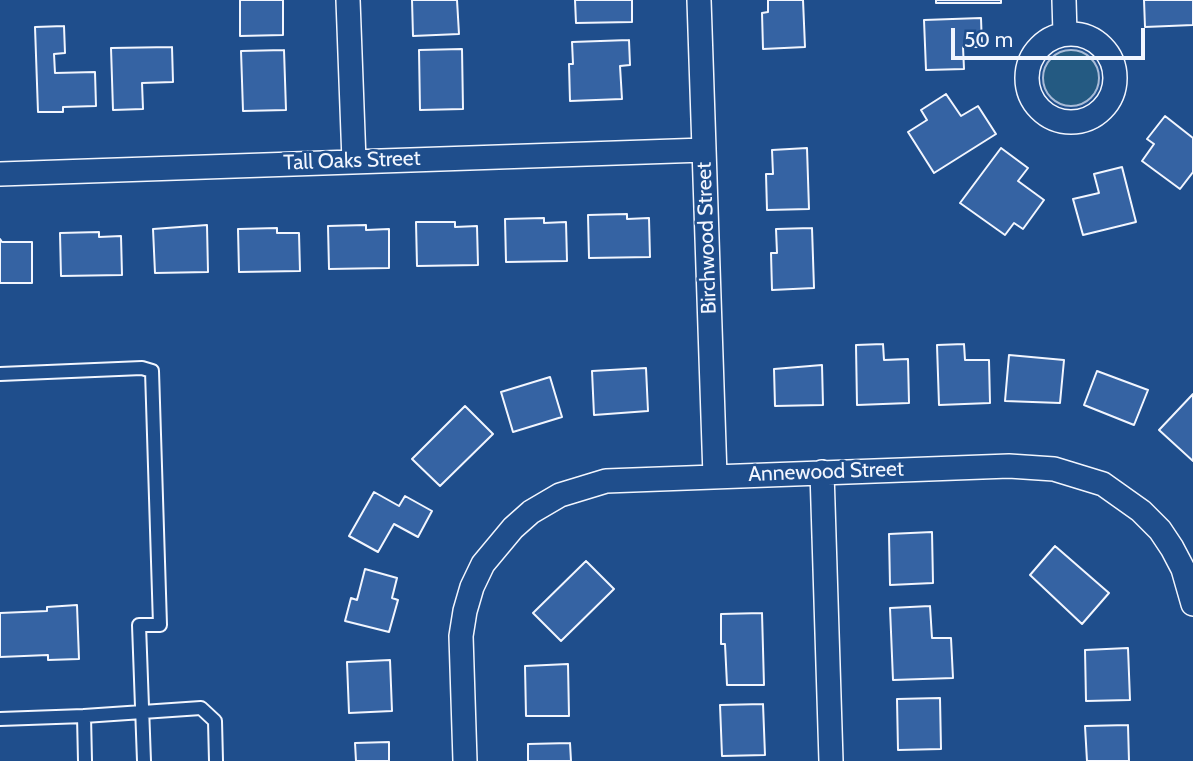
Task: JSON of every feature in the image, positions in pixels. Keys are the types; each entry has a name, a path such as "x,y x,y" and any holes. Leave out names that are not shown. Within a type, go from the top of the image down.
{"street":[{"path":"348,0 354,161"},
{"name":"Birchwood Street","path":"699,0 715,476"},
{"path":"1065,0 1065,34"},
{"name":"Tall Oaks Street","path":"0,174 704,150"},
{"name":"Annewood Street","path":"465,761 461,636 472,587 483,564 513,528 531,512 560,495 606,481 1009,466 1054,469 1103,484 1141,511 1160,530 1172,548 1183,569 1193,604"},
{"path":"822,472 831,761"}],"lane":[{"path":"0,374 142,368 152,371 160,625 139,625 144,761"},
{"path":"0,719 201,708 215,721 216,761"},
{"path":"84,716 85,761"}],"shaded area":[{"path":"1066,50 1076,50 1091,58 1097,67 1097,89 1091,98 1076,106 1066,106 1048,94 1043,83 1043,73 1055,55"}],"building":[{"path":"240,0 283,0 283,35 240,36"},
{"path":"412,0 457,0 459,34 413,36"},
{"path":"575,0 632,0 632,22 576,23"},
{"path":"768,0 803,0 805,47 763,49 762,13 768,12"},
{"path":"936,0 1001,0 1001,3 936,3"},
{"path":"1144,0 1193,0 1193,25 1145,27"},
{"path":"981,18 982,47 963,47 964,69 926,70 924,20"},
{"path":"64,26 65,53 54,54 55,73 95,72 96,106 63,107 63,112 38,112 35,27"},
{"path":"629,40 630,65 620,66 622,99 570,101 569,64 573,64 572,42"},
{"path":"172,47 173,82 142,83 143,109 113,110 111,48"},
{"path":"462,49 463,109 420,110 419,50"},
{"path":"284,50 286,110 243,111 241,51"},
{"path":"946,94 961,116 978,106 996,134 934,173 908,132 927,120 921,110"},
{"path":"1165,116 1193,138 1193,172 1180,189 1142,161 1154,144 1147,139"},
{"path":"807,148 809,209 767,210 766,174 773,174 772,150"},
{"path":"1001,148 1028,168 1018,181 1044,200 1023,229 1014,223 1005,235 960,203"},
{"path":"1122,167 1136,222 1083,235 1073,199 1099,193 1094,174"},
{"path":"627,214 627,219 649,218 650,257 589,258 588,215"},
{"path":"544,218 544,223 566,222 567,261 506,262 505,219"},
{"path":"416,222 455,222 455,227 477,226 478,265 417,266"},
{"path":"207,225 208,272 155,273 153,229"},
{"path":"366,225 366,230 389,229 389,268 329,269 328,226"},
{"path":"277,228 277,233 299,233 300,271 239,272 238,229"},
{"path":"812,228 814,288 772,290 771,253 777,253 776,229"},
{"path":"99,232 99,237 121,236 122,275 61,276 60,233"},
{"path":"0,239 2,242 32,242 32,283 0,283"},
{"path":"883,344 884,360 908,359 909,403 857,405 856,345"},
{"path":"964,344 965,360 989,360 990,403 939,405 937,345"},
{"path":"1009,355 1064,360 1060,403 1005,401"},
{"path":"822,365 823,405 775,406 774,369"},
{"path":"646,368 648,411 594,415 592,371"},
{"path":"1097,371 1148,390 1134,425 1084,405"},
{"path":"550,377 562,417 513,432 501,392"},
{"path":"1193,394 1193,461 1159,430"},
{"path":"465,406 493,434 440,486 412,459"},
{"path":"374,492 399,506 405,496 432,511 418,537 394,524 378,552 349,536"},
{"path":"932,532 933,583 890,585 889,534"},
{"path":"1055,546 1109,593 1082,624 1030,575"},
{"path":"586,561 614,589 561,641 533,613"},
{"path":"365,569 397,578 392,598 398,600 389,632 345,621 351,598 357,600"},
{"path":"77,605 79,659 48,660 48,655 0,657 0,613 47,611 47,607"},
{"path":"930,606 932,638 951,638 953,678 893,680 890,608"},
{"path":"762,613 764,685 727,685 725,644 721,644 721,614"},
{"path":"1128,648 1130,700 1086,701 1085,650"},
{"path":"390,660 392,711 349,713 347,662"},
{"path":"568,664 569,716 526,716 525,666"},
{"path":"940,698 941,749 898,750 897,699"},
{"path":"763,704 765,755 722,756 720,705"},
{"path":"1128,725 1129,761 1087,761 1085,726"},
{"path":"389,742 389,761 356,761 355,743"},
{"path":"570,743 571,761 528,761 528,744"}]}
